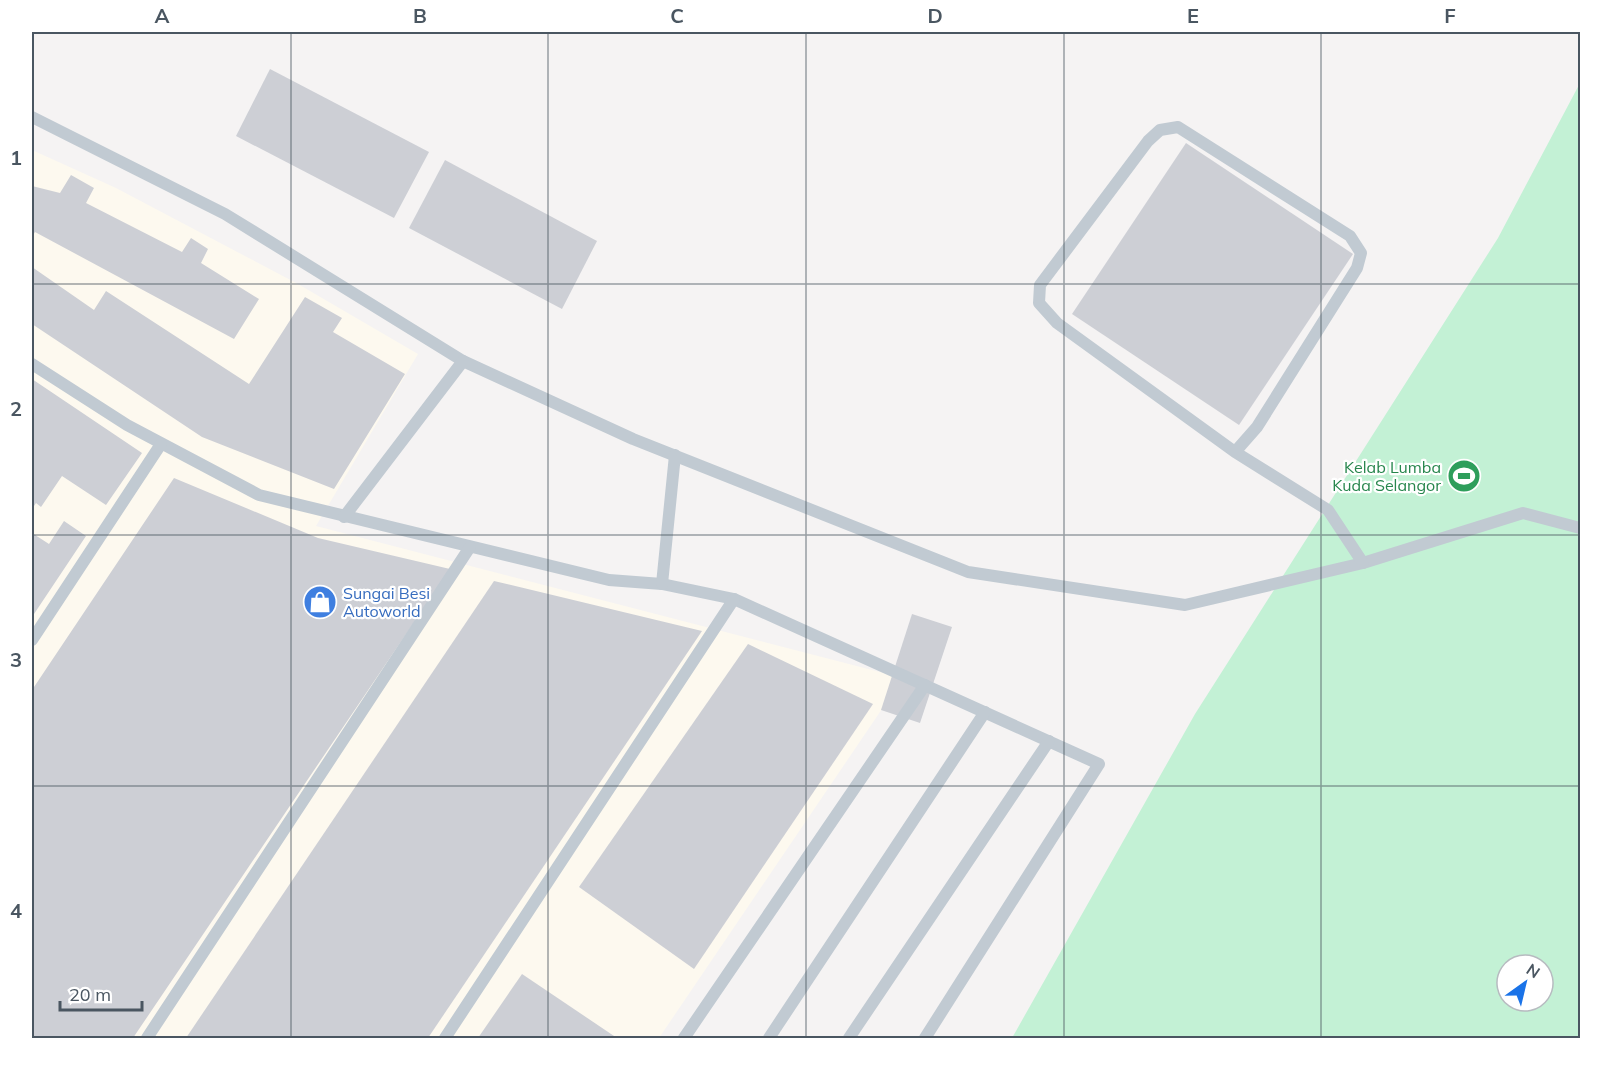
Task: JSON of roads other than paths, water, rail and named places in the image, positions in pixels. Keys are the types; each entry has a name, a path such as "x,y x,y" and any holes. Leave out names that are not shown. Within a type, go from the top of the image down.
{"lane":[{"path":"32,117 225,214 464,361 675,455 968,572 1185,605 1364,563 1523,513 1581,528"},
{"path":"1235,452 1257,427 1357,268 1361,253 1350,236 1178,127 1160,130 1148,141 1040,285 1039,303 1057,323 1235,452 1328,510 1364,563"},
{"path":"344,517 464,361"},
{"path":"32,364 161,444 259,495 609,580 662,584 734,599 1099,764 925,1038"},
{"path":"32,640 161,444"},
{"path":"662,584 675,455"},
{"path":"147,1038 470,547"},
{"path":"445,1038 734,599"},
{"path":"684,1038 925,685"},
{"path":"769,1038 985,712"},
{"path":"849,1038 1049,741"}],"place":[{"name":"Kelab Lumba Kuda Selangor","path":"1464,476"},
{"name":"Sungai Besi Autoworld","path":"320,602"}]}
